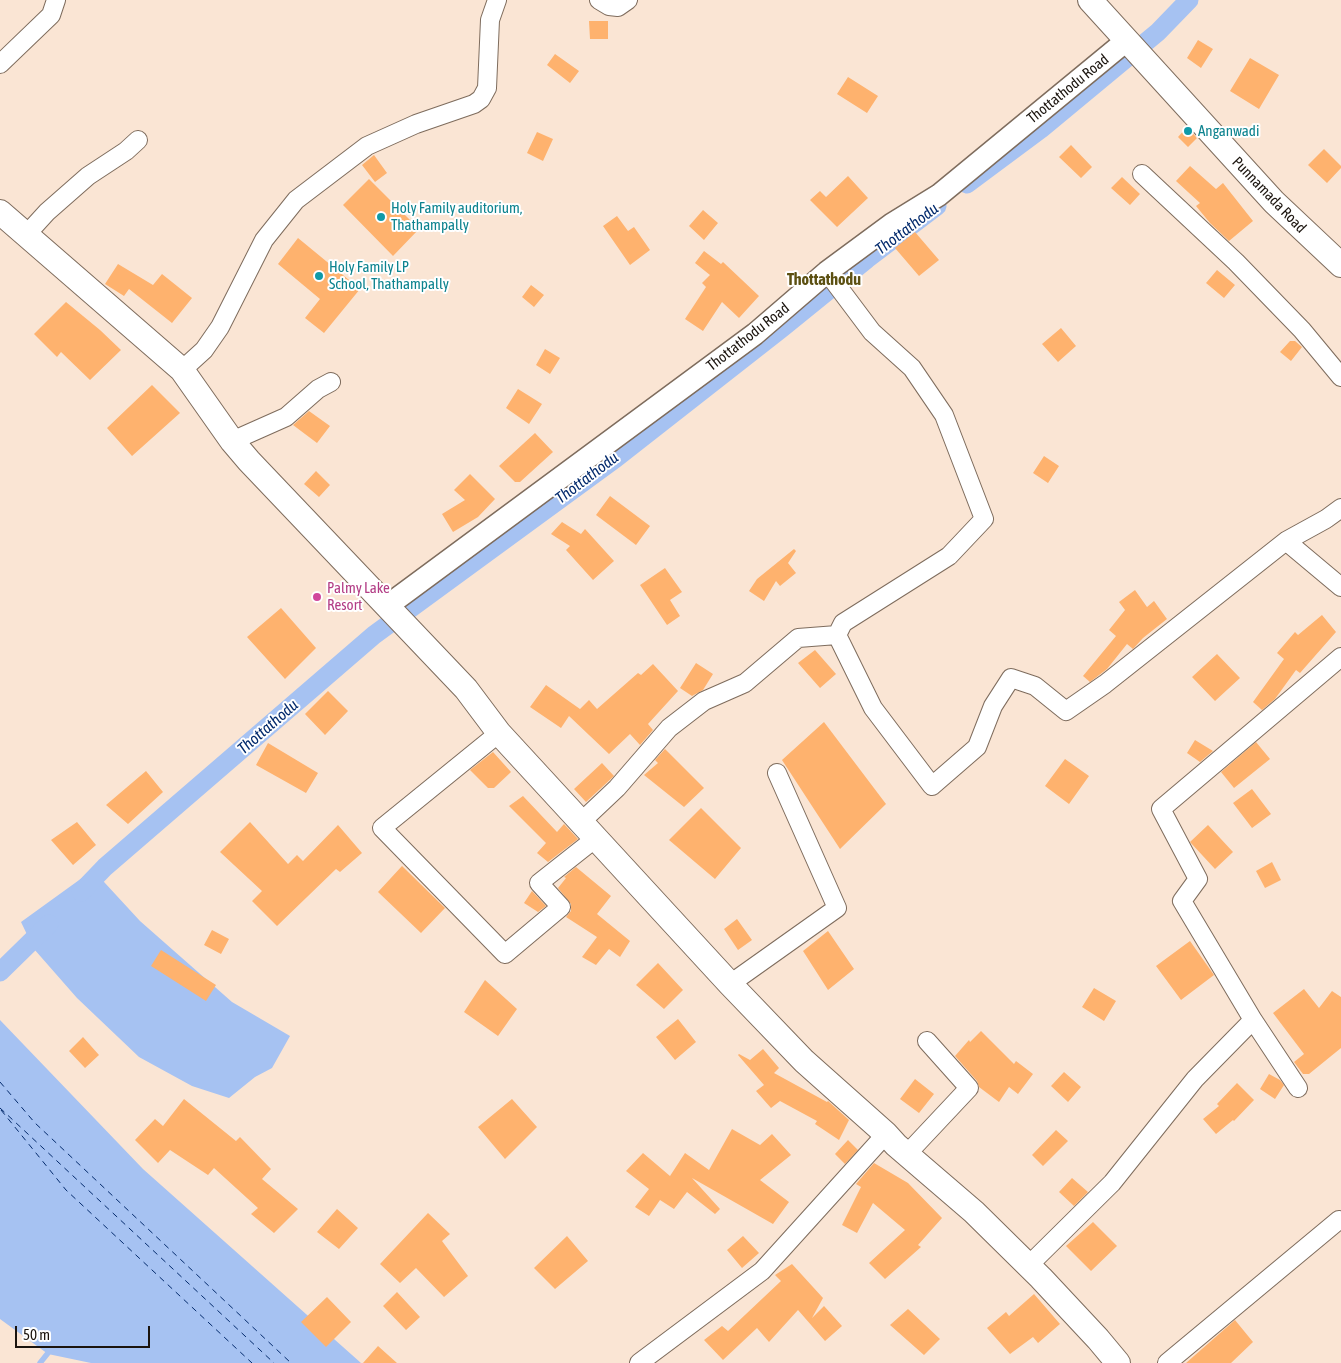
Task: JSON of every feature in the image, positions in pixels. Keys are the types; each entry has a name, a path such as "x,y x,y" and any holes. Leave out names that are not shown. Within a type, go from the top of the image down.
{"main road":[{"name":"Punnamada Road","path":"1090,0 1274,202 1341,265"},
{"path":"0,212 182,370 232,441 466,689 499,733 730,984 804,1061 974,1212 1028,1266 1118,1363"}],"street":[{"path":"0,64 51,14 56,0"},
{"path":"182,370 204,350 220,327 264,240 296,200 367,146 416,124 474,104 481,99 487,88 490,20 497,0"},
{"path":"599,0 609,6 618,7 628,0"},
{"name":"Thottathodu Road","path":"394,614 755,334 833,279 892,224 939,195 1132,47"},
{"path":"26,235 46,212 88,176 126,151 138,140"},
{"path":"1142,174 1236,262 1289,316 1341,377"},
{"path":"833,279 872,332 912,368 944,415 984,519 949,556 844,623 837,635"},
{"path":"232,441 286,417 318,389 331,382"},
{"path":"837,635 873,708 932,786 977,747 993,706 1011,678 1035,686 1066,711 1105,684 1286,541 1326,519 1341,508"},
{"path":"1286,541 1341,587"},
{"path":"499,733 382,828 505,954 561,907 539,883 589,830 617,788 668,728 704,701 745,683 798,638 837,635"},
{"path":"1298,1088 1253,1020 1182,901 1198,879 1161,809 1341,657"},
{"path":"730,984 837,908 777,773"},
{"path":"1028,1266 1112,1183 1195,1079 1253,1020"},
{"path":"907,1154 969,1088 927,1041"},
{"path":"639,1363 762,1271 886,1134"},
{"path":"1167,1363 1339,1220"}],"water":[{"path":"93,870 140,921 232,1002 290,1036 272,1068 255,1077 229,1098 192,1086 139,1057 77,998 34,949 21,922"},
{"path":"0,1020 143,1169 361,1363 91,1363 48,1354 0,1319"}],"building":[{"path":"589,21 608,21 608,39 590,39"},
{"path":"1198,40 1213,49 1201,68 1187,58"},
{"path":"555,54 579,71 570,83 547,65"},
{"path":"1250,58 1279,75 1259,109 1230,91"},
{"path":"848,77 878,96 867,113 837,94"},
{"name":"Anganwadi","path":"1187,127 1197,138 1188,147 1178,137"},
{"path":"537,132 553,139 543,161 527,153"},
{"path":"1071,145 1092,167 1081,178 1059,157"},
{"path":"1324,149 1341,166 1327,183 1308,165"},
{"path":"374,155 387,173 375,182 362,165"},
{"path":"1190,166 1216,189 1223,183 1253,221 1229,241 1196,206 1200,203 1176,181"},
{"path":"848,176 868,198 837,227 810,200 820,191 826,197"},
{"path":"1122,177 1140,194 1130,205 1111,188"},
{"name":"Holy Family auditorium, Thathampally","path":"369,179 419,229 393,256 343,205"},
{"path":"703,210 718,223 704,240 689,226"},
{"path":"617,216 628,231 634,227 650,250 630,265 603,226"},
{"path":"915,232 939,260 919,276 895,248"},
{"name":"Holy Family LP School, Thathampally","path":"298,238 360,289 324,333 305,318 320,299 278,264"},
{"path":"704,251 721,264 723,262 759,296 739,318 722,302 703,331 685,319 706,287 702,283 710,275 695,263"},
{"path":"118,264 153,285 162,274 192,298 172,323 129,289 124,296 105,284"},
{"path":"1217,270 1235,285 1224,298 1206,283"},
{"path":"531,285 544,295 534,307 522,297"},
{"path":"66,302 121,350 90,380 61,352 57,357 34,334"},
{"path":"1061,328 1076,346 1058,362 1042,344"},
{"path":"1290,341 1295,341 1302,347 1291,361 1280,352"},
{"path":"545,349 560,358 550,374 536,365"},
{"path":"152,385 180,413 132,456 107,428"},
{"path":"518,389 542,404 529,424 506,408"},
{"path":"309,411 330,426 317,443 293,425"},
{"path":"535,433 553,452 520,482 515,482 499,466"},
{"path":"1044,456 1059,466 1048,483 1033,473"},
{"path":"316,471 330,485 319,497 304,484"},
{"path":"470,474 495,499 478,517 453,532 442,514 465,500 454,490"},
{"path":"610,496 650,526 636,545 596,515"},
{"path":"562,522 581,534 585,529 614,561 593,580 566,550 570,546 551,534"},
{"path":"794,549 796,551 788,563 796,573 780,586 776,581 764,601 749,591 757,579"},
{"path":"665,568 682,592 670,600 680,616 667,625 640,585"},
{"path":"1135,590 1147,607 1154,601 1167,619 1143,638 1133,649 1127,644 1107,669 1090,682 1083,676 1116,636 1109,630 1125,610 1119,602"},
{"path":"281,608 316,648 285,679 247,637"},
{"path":"1322,615 1336,632 1300,673 1296,670 1275,699 1262,710 1253,702 1284,659 1277,653 1295,632 1298,635"},
{"path":"815,650 836,674 820,688 798,663"},
{"path":"1217,654 1240,678 1215,701 1192,677"},
{"path":"696,663 713,674 703,690 692,696 680,688"},
{"path":"653,664 678,691 648,724 653,730 640,745 630,734 609,754 569,716 561,728 530,707 546,685 580,709 589,700 597,709 638,673 641,675"},
{"path":"328,691 348,711 325,735 305,714"},
{"path":"824,722 886,804 840,849 782,760"},
{"path":"1195,740 1213,751 1200,762 1187,753"},
{"path":"1256,742 1270,759 1234,788 1221,772"},
{"path":"268,743 318,773 306,793 256,765"},
{"path":"665,749 704,788 684,807 644,775 658,763 655,760"},
{"path":"493,752 511,772 494,788 488,788 470,770"},
{"path":"1065,759 1089,776 1069,804 1045,786"},
{"path":"602,763 614,776 586,802 574,789"},
{"path":"146,771 163,792 128,824 106,805"},
{"path":"1252,789 1271,814 1252,828 1233,803"},
{"path":"523,796 557,832 564,824 578,839 548,862 537,853 546,843 509,806"},
{"path":"701,808 741,848 715,879 669,840"},
{"path":"77,822 96,845 73,865 51,840"},
{"path":"250,822 288,864 297,855 303,861 338,825 362,853 340,872 336,869 277,926 252,901 262,891 220,852"},
{"path":"1208,825 1233,852 1215,869 1190,842"},
{"path":"1272,862 1281,880 1265,888 1256,871"},
{"path":"402,866 445,908 421,933 378,892"},
{"path":"576,867 611,896 597,914 630,941 620,957 609,949 596,965 582,957 597,937 566,917 571,911 571,904 558,888 566,878 564,877"},
{"path":"532,891 546,906 538,912 524,903"},
{"path":"737,919 752,940 738,950 724,929"},
{"path":"212,930 229,939 221,954 204,945"},
{"path":"828,931 854,969 828,990 803,951"},
{"path":"1190,941 1214,975 1181,1000 1156,966"},
{"path":"161,950 216,985 206,1001 151,966"},
{"path":"658,963 683,990 664,1009 636,985"},
{"path":"485,980 517,1009 498,1036 464,1012"},
{"path":"1094,988 1116,1001 1104,1021 1082,1007"},
{"path":"1304,989 1319,1008 1332,991 1341,997 1341,1048 1309,1074 1303,1074 1294,1062 1304,1054 1273,1013"},
{"path":"678,1019 696,1042 675,1060 656,1037"},
{"path":"981,1031 1014,1064 1016,1061 1033,1074 1018,1094 1009,1087 999,1102 979,1087 977,1081 955,1056 969,1040 970,1042"},
{"path":"83,1037 99,1055 85,1068 69,1051"},
{"path":"763,1049 779,1068 774,1073 828,1101 849,1120 839,1140 815,1124 817,1121 780,1101 771,1108 756,1091 764,1085 738,1055 750,1060"},
{"path":"1064,1072 1081,1087 1068,1102 1051,1086"},
{"path":"1269,1074 1280,1080 1284,1085 1275,1099 1260,1089"},
{"path":"915,1079 934,1094 919,1113 900,1099"},
{"path":"1237,1083 1254,1100 1234,1121 1216,1134 1203,1119 1219,1106 1217,1104"},
{"path":"184,1099 236,1141 240,1137 271,1169 262,1179 298,1209 274,1233 251,1214 258,1208 214,1168 208,1175 170,1150 158,1163 135,1140 155,1119 163,1126"},
{"path":"512,1099 537,1127 505,1159 478,1127"},
{"path":"732,1129 760,1145 772,1134 791,1155 760,1180 789,1202 773,1224 692,1178 720,1209 715,1214 687,1192 674,1209 660,1200 649,1216 635,1207 649,1189 626,1171 643,1153 670,1176 685,1153 709,1170"},
{"path":"1056,1130 1068,1141 1043,1166 1032,1155"},
{"path":"848,1140 858,1150 845,1164 835,1154"},
{"path":"874,1163 908,1183 942,1218 918,1245 921,1247 885,1279 869,1263 905,1230 873,1203 857,1233 842,1225 861,1187 856,1184"},
{"path":"1072,1178 1088,1192 1074,1206 1059,1192"},
{"path":"337,1209 358,1228 339,1249 317,1232"},
{"path":"428,1213 450,1234 442,1241 468,1276 444,1297 416,1268 400,1283 380,1264"},
{"path":"1093,1222 1117,1246 1091,1271 1066,1246"},
{"path":"567,1236 588,1261 555,1289 534,1268"},
{"path":"743,1236 759,1253 742,1268 727,1250"},
{"path":"792,1264 823,1298 812,1318 824,1306 842,1326 825,1341 798,1310 769,1342 757,1328 723,1360 704,1340 722,1326 728,1331 781,1281 775,1275"},
{"path":"397,1292 420,1317 406,1330 383,1306"},
{"path":"1034,1294 1060,1324 1038,1343 1033,1337 1010,1354 987,1328 1006,1312 1009,1316"},
{"path":"327,1297 351,1322 326,1347 301,1322"},
{"path":"908,1309 940,1339 924,1355 890,1325"},
{"path":"1235,1320 1253,1342 1231,1363 1186,1363"},
{"path":"378,1346 397,1363 363,1363"}],"waterway":[{"name":"Thottathodu","path":"967,184 1041,129 1158,32 1189,0"},
{"name":"Thottathodu","path":"81,892 105,867 374,635 616,458 867,259 937,206"},
{"name":"Thottathodu","path":"0,972 49,924"},
{"path":"40,1363 52,1348"}],"ferry route":[{"path":"0,1082 35,1123 291,1363"},
{"path":"0,1108 274,1363"},
{"path":"1,1110 66,1190 252,1363"}],"place":[{"name":"Anganwadi","path":"1188,131"},
{"name":"Holy Family auditorium, Thathampally","path":"381,217"},
{"name":"Holy Family LP School, Thathampally","path":"319,276"},
{"name":"Palmy Lake Resort","path":"317,597"}],"district":[{"name":"Thottathodu","path":"824,280"}]}
